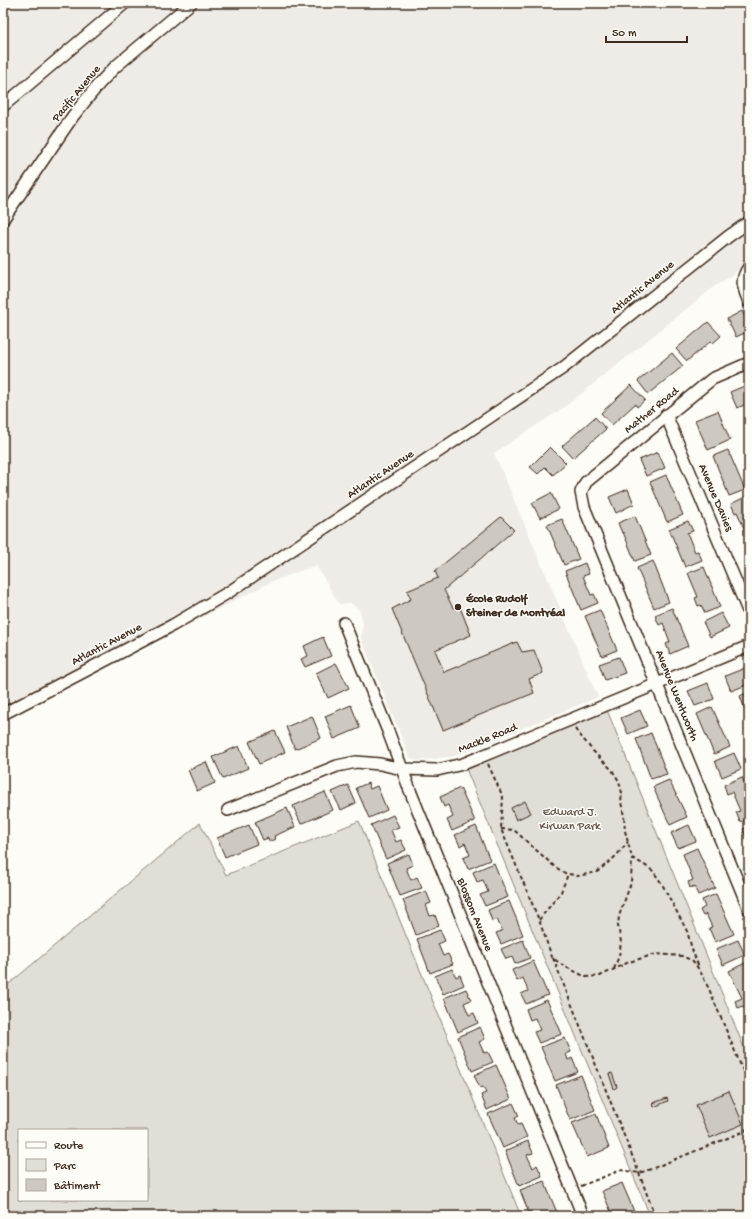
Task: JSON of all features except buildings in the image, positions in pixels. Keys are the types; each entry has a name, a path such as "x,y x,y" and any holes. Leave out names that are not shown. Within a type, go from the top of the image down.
{"street":[{"path":"3,106 125,3"},
{"name":"Pacific Avenue","path":"3,219 73,116 98,85 115,68 191,3"},
{"name":"Atlantic Avenue","path":"3,714 173,625 229,592 563,368 729,236 749,222"},
{"path":"749,267 744,275 743,282 749,302"},
{"name":"Mather Road","path":"581,492 586,482 666,415 712,379 749,363"},
{"name":"Avenue Davies","path":"666,415 749,614"},
{"name":"Avenue Wentworth","path":"581,492 584,507 749,909"},
{"name":"Blossom Avenue","path":"344,623 388,731 411,793 583,1216"},
{"name":"Mackle Road","path":"228,810 337,766 356,762 380,764 402,769 437,770 463,764 749,646"}],"path":[{"path":"568,720 593,751 612,770 619,781 622,793 621,802 625,831 632,858 631,883 619,916 618,926 621,942 620,956 614,970"},
{"path":"485,755 503,797 501,829 539,920 552,957 655,1216"},
{"path":"501,829 514,830 555,867 568,874 578,876 597,872 616,856 628,842"},
{"path":"632,858 653,871 662,884 687,931 700,972"},
{"path":"539,920 561,892 568,874"},
{"path":"552,957 562,965 586,977 600,976 629,962 656,954 682,956 693,961 709,989 749,1085"},
{"path":"572,1189 621,1170 639,1173 745,1131 749,1125"}],"shaded area":[{"path":"3,3 749,3 749,261 746,262 734,274 715,286 566,406 494,453 598,697 455,756 417,761 411,758 408,753 361,638 363,623 360,611 351,603 339,604 316,565 271,582 3,720"}],"green space":[{"name":"Edward J. Kirwan Park","path":"607,710 749,1060 749,1216 650,1216 466,769"},
{"path":"359,821 521,1216 3,1216 3,989 200,823 226,875"}],"place":[{"name":"École Rudolf Steiner de Montréal","path":"458,607"}]}
